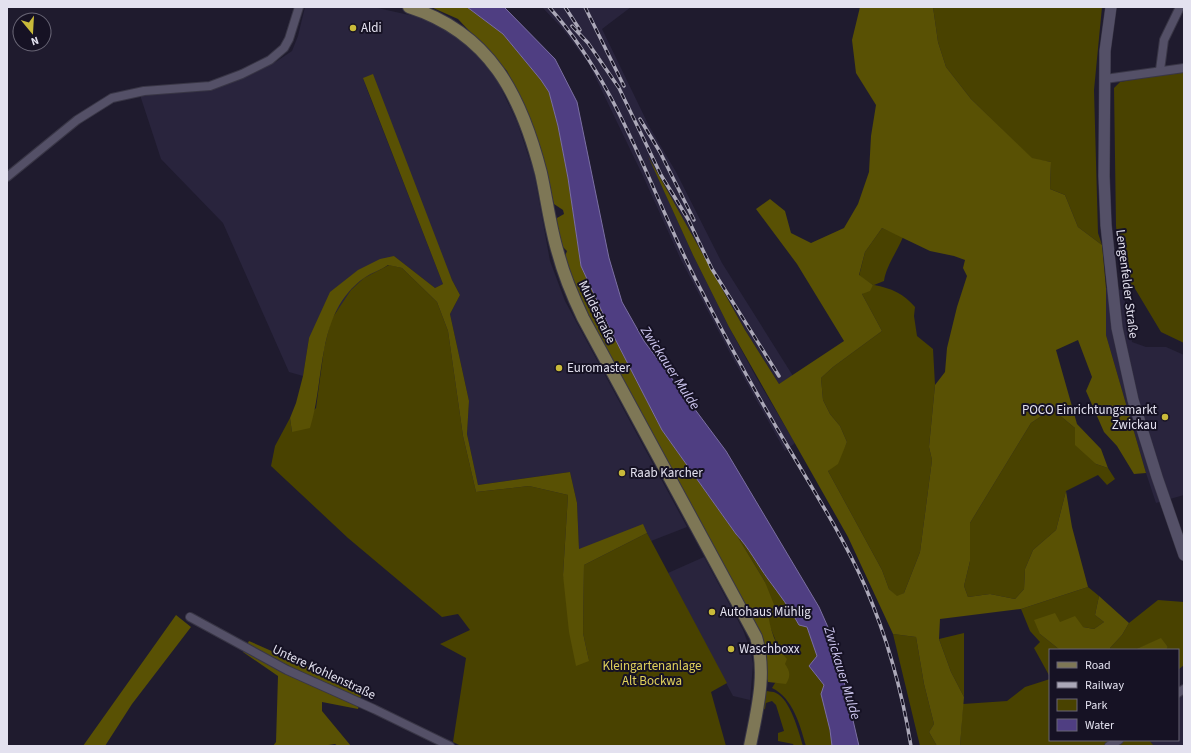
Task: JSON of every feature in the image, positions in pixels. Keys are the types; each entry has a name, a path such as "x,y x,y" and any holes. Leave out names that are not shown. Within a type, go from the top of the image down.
{"main road":[{"name":"Muldestraße","path":"409,7 432,15 451,25 483,51 502,75 521,112 541,173 557,251 570,291 583,318 756,637 760,652 762,672 750,746"},
{"name":"Lengenfelder Straße","path":"1111,7 1105,51 1106,225 1117,328 1133,400 1157,477 1184,555"}],"street":[{"path":"7,177 77,120 112,98 144,90 210,86 242,74 270,60 284,48 289,39 299,7"},
{"path":"1160,70 1165,35 1180,7"},
{"path":"1105,79 1160,70 1184,68"},
{"name":"Untere Kohlenstraße","path":"190,617 287,670 374,709 450,746"}],"shaded area":[{"path":"305,7 373,7 427,19 453,33 478,57 497,80 517,122 534,173 550,261 565,301 687,527 651,541 647,533 579,549 577,503 570,472 478,485 467,434 469,401 450,314 460,295 363,79 443,284 435,288 394,256 309,338 303,376 289,372 223,223 161,159 140,95 204,91 240,79 277,61 292,51 298,36"},
{"path":"431,7 467,7 503,34 549,92 558,126 568,178 581,266 611,331 662,430 736,534 765,582 775,607 768,611 770,624 776,643 787,659 785,664 789,671 789,676 786,684 768,682 764,669 763,651 575,289 565,256 567,251 560,240 558,231 557,218 564,214 563,210 554,204 538,140 527,111 507,71 458,19"},
{"path":"542,7 631,7 602,29 649,126 676,172 722,263 793,376 779,384 745,330 652,164 693,255 729,327 756,377 795,443 785,451 731,355 681,260 643,176 589,64 562,28"},
{"path":"860,7 933,7 938,42 946,67 971,99 1032,158 1051,162 1050,189 1065,195 1078,227 1102,245 1106,288 1106,335 1146,473 1134,474 1117,446 1104,432 1086,391 1092,377 1078,340 1056,350 1077,424 1101,449 1108,468 1096,464 1075,445 1075,428 1052,409 1031,423 970,523 970,561 964,586 968,597 990,594 1015,599 1024,589 1025,569 1033,550 1056,530 1066,491 1072,527 1088,587 1021,609 940,619 939,639 951,672 964,697 960,746 937,746 929,732 934,724 924,684 916,637 893,634 848,537 729,327 693,255 648,156 745,330 779,384 844,341 797,264 756,209 770,199 785,211 791,233 811,243 844,228 858,204 869,172 871,136 876,105 856,73 852,40","holes":["882,228 930,251 965,260 963,268 967,276 957,307 947,348 945,372 935,385 929,447 932,460 920,552 904,593 897,596 889,589 882,570 828,471 838,464 847,442 840,426 830,414 823,400 821,378 833,367 882,331 862,294 870,291 873,285 859,275 865,252"]},
{"path":"373,74 452,280 460,295 450,314 469,401 467,434 478,485 570,472 577,503 579,549 643,524 647,533 584,565 583,633 589,661 576,666 569,632 563,575 568,495 529,486 476,492 463,436 448,331 437,302 402,268 388,265 364,278 348,292 337,309 330,328 310,428 292,432 290,418 296,403 303,376 309,338 330,292 358,270 380,259 394,256 435,288 443,284 363,78"},
{"path":"1106,288 1123,290 1132,342 1146,347 1166,347 1184,355 1184,495 1156,503 1106,335"},
{"path":"704,557 743,630 750,649 753,664 750,700 733,696 668,573"},
{"path":"1099,596 1129,623 1122,635 1110,648 1111,649 1059,649 1040,634 1034,620 1055,613 1060,622 1075,616 1083,627 1094,629 1104,622 1095,615"},
{"path":"176,615 191,627 132,704 105,746 83,746"},
{"path":"1161,638 1168,647 1167,649 1136,649"},
{"path":"249,641 362,691 358,709 322,702 322,711 351,746 338,746 335,744 322,746 273,746 276,742 278,676 243,652"},
{"path":"1184,686 1184,746 1154,746 1150,741 1179,741 1179,690"}],"green space":[{"path":"933,7 1102,7 1094,90 1098,233 1102,245 1078,227 1065,195 1050,189 1051,162 1032,159 971,99 946,67 938,42"},
{"path":"1184,71 1184,343 1161,332 1134,287 1123,290 1116,226 1114,88 1120,82"},
{"path":"882,228 903,237 889,264 884,281 874,285 897,292 915,307 914,316 917,336 933,349 935,385 929,447 932,460 920,552 904,593 897,597 889,589 882,570 828,471 847,442 840,426 830,414 823,400 821,378 833,367 882,331 862,294 873,285 859,276 865,252"},
{"name":"Kleingartenanlage Alt Bockwa","path":"389,265 402,268 437,302 448,331 463,436 476,492 529,486 568,495 563,575 589,661 583,633 584,565 647,533 727,683 711,692 726,746 461,746 453,742 466,658 440,644 470,630 458,614 442,617 348,538 271,466 275,446 290,418 292,432 316,408 324,349 331,320 351,290 364,278"},
{"path":"1052,409 1075,428 1096,464 1108,468 1115,479 1107,485 1098,475 1066,491 1056,530 1033,550 1025,569 1024,589 1015,599 990,594 968,597 964,586 970,561 970,523 1031,423"},
{"path":"736,534 749,550 799,625 807,627 817,656 809,666 824,685 832,746 806,746 795,713 785,698 772,688 775,683 779,682 785,664 769,624 765,582"},
{"path":"1088,587 1099,596 1095,615 1104,622 1094,629 1083,627 1040,634 1059,649 1049,649 1049,675 1034,648 1040,642 1030,631 1021,609"},
{"path":"1158,600 1184,602 1184,665 1179,669 1179,649 1167,649 1168,647 1161,639 1136,649 1111,649 1110,648 1122,635 1129,623"},
{"path":"964,633 964,697 951,672 939,639"},
{"path":"893,634 916,637 924,684 934,724 929,732 937,746 920,746"},
{"path":"1049,679 1049,741 1150,741 1154,746 960,746 963,704 1007,701 1025,687"},
{"path":"767,691 776,693 786,702 793,716 803,746 794,746 793,744 778,741 778,733 784,731 776,705 772,701 766,703 765,709 761,710 765,693"}],"water":[{"path":"467,7 504,7 555,59 577,102 609,258 622,302 644,341 726,451 819,607 835,643 859,746 832,746 830,730 821,694 824,685 809,666 817,656 807,627 799,625 749,550 662,430 611,331 581,266 568,178 558,126 549,92 503,34"}],"railway":[{"path":"549,7 574,38 615,105 681,249 731,348 830,518 857,569 873,605 893,664 911,746"},
{"path":"565,7 580,30"},
{"path":"585,7 624,86"},
{"path":"572,26 588,43 619,88 661,175 688,219 712,269 779,376"},
{"path":"640,119 660,152 694,220"}],"place":[{"name":"Aldi","path":"353,28"},
{"name":"Euromaster","path":"559,368"},
{"name":"POCO Einrichtungsmarkt Zwickau","path":"1165,417"},
{"name":"Raab Karcher","path":"622,473"},
{"name":"Autohaus Mühlig","path":"712,612"},
{"name":"Waschboxx","path":"731,649"}],"water label":[{"name":"Zwickauer Mulde","path":"670,368"},
{"name":"Zwickauer Mulde","path":"842,673"}]}
